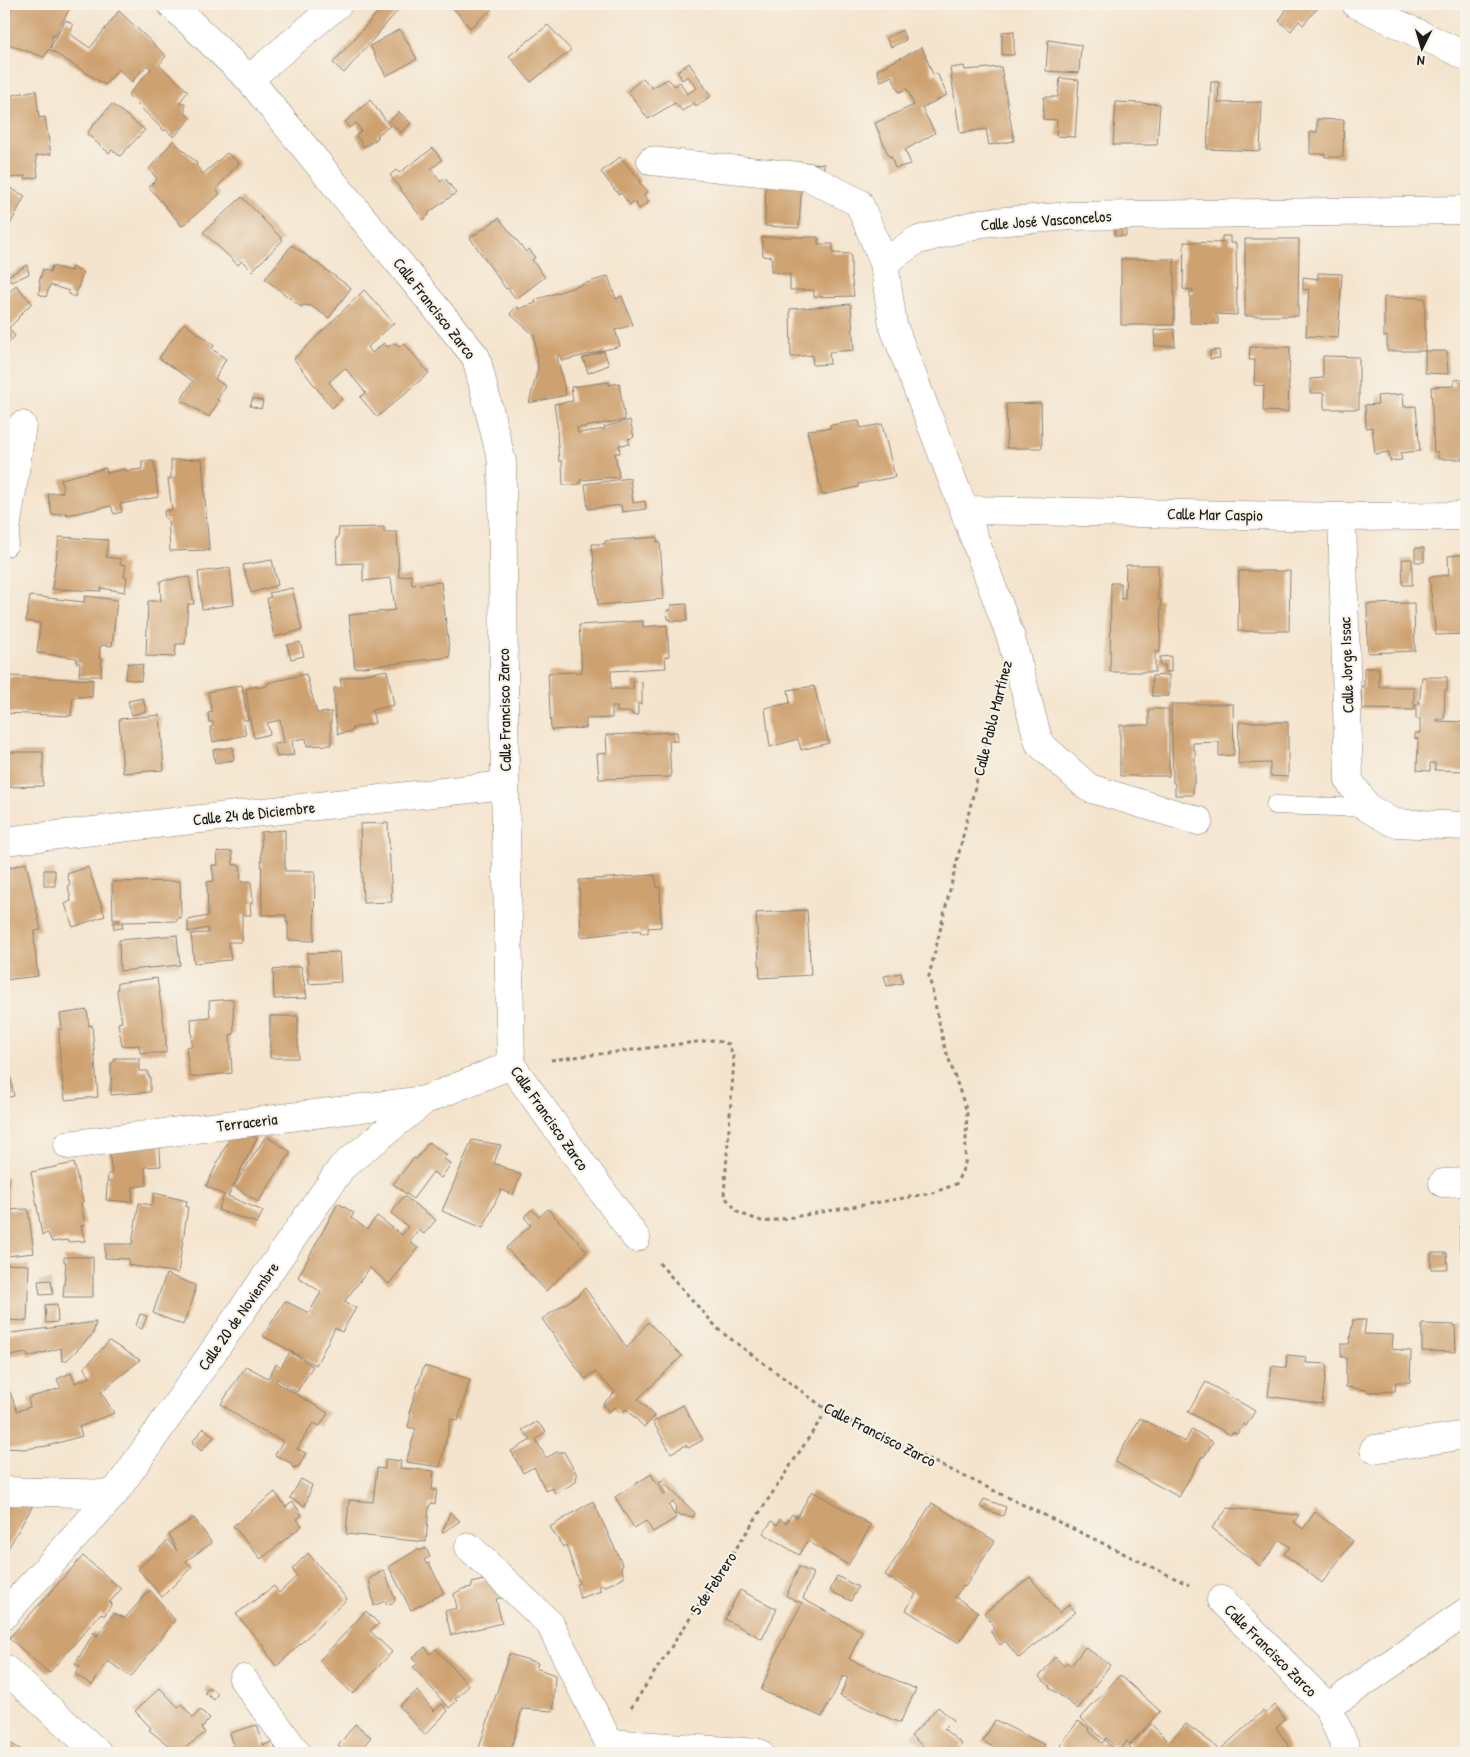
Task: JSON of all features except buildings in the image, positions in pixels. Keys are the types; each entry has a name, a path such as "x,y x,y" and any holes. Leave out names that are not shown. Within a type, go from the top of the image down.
{"street":[{"name":"Calle Francisco Zarco","path":"171,4 249,79 476,357 502,462 505,786 511,1065 636,1238"},
{"path":"249,79 338,4"},
{"path":"1356,4 1466,56"},
{"path":"651,161 809,177 859,202 884,263"},
{"name":"Calle José Vasconcelos","path":"884,263 916,240 981,223 1071,216 1466,210"},
{"name":"Calle Pablo Martínez","path":"884,263 893,326 1011,638 1039,743 1089,788 1199,821"},
{"path":"4,543 22,424"},
{"name":"Calle Mar Caspio","path":"964,510 1342,517 1466,516"},
{"name":"Calle Jorge Issac","path":"1342,517 1350,781 1368,808 1394,823 1466,826"},
{"name":"Calle 24 de Diciembre","path":"4,841 505,786"},
{"name":"Calle 20 de Noviembre","path":"4,1615 114,1494 342,1167 425,1100 511,1065"},
{"name":"Terraceria","path":"68,1145 425,1100"},
{"path":"1374,1448 1466,1435"},
{"path":"4,1491 114,1494"},
{"path":"469,1547 550,1624 605,1750 759,1753"},
{"name":"Calle Francisco Zarco","path":"1221,1600 1328,1707 1348,1753"},
{"path":"1328,1707 1466,1612"},
{"path":"4,1668 98,1753"},
{"path":"243,1679 297,1753"}],"lane":[{"name":"Calle Jorge Issac","path":"1275,805 1368,808"}],"path":[{"name":"Calle Pablo Martínez","path":"511,1065 713,1040 729,1044 734,1060 724,1196 739,1213 764,1222 933,1193 956,1184 965,1165 967,1112 944,1045 930,976 995,706"},
{"name":"Calle Francisco Zarco","path":"636,1238 720,1331 827,1410 1221,1600"},
{"name":"5 de Febrero","path":"605,1750 827,1410"}]}
